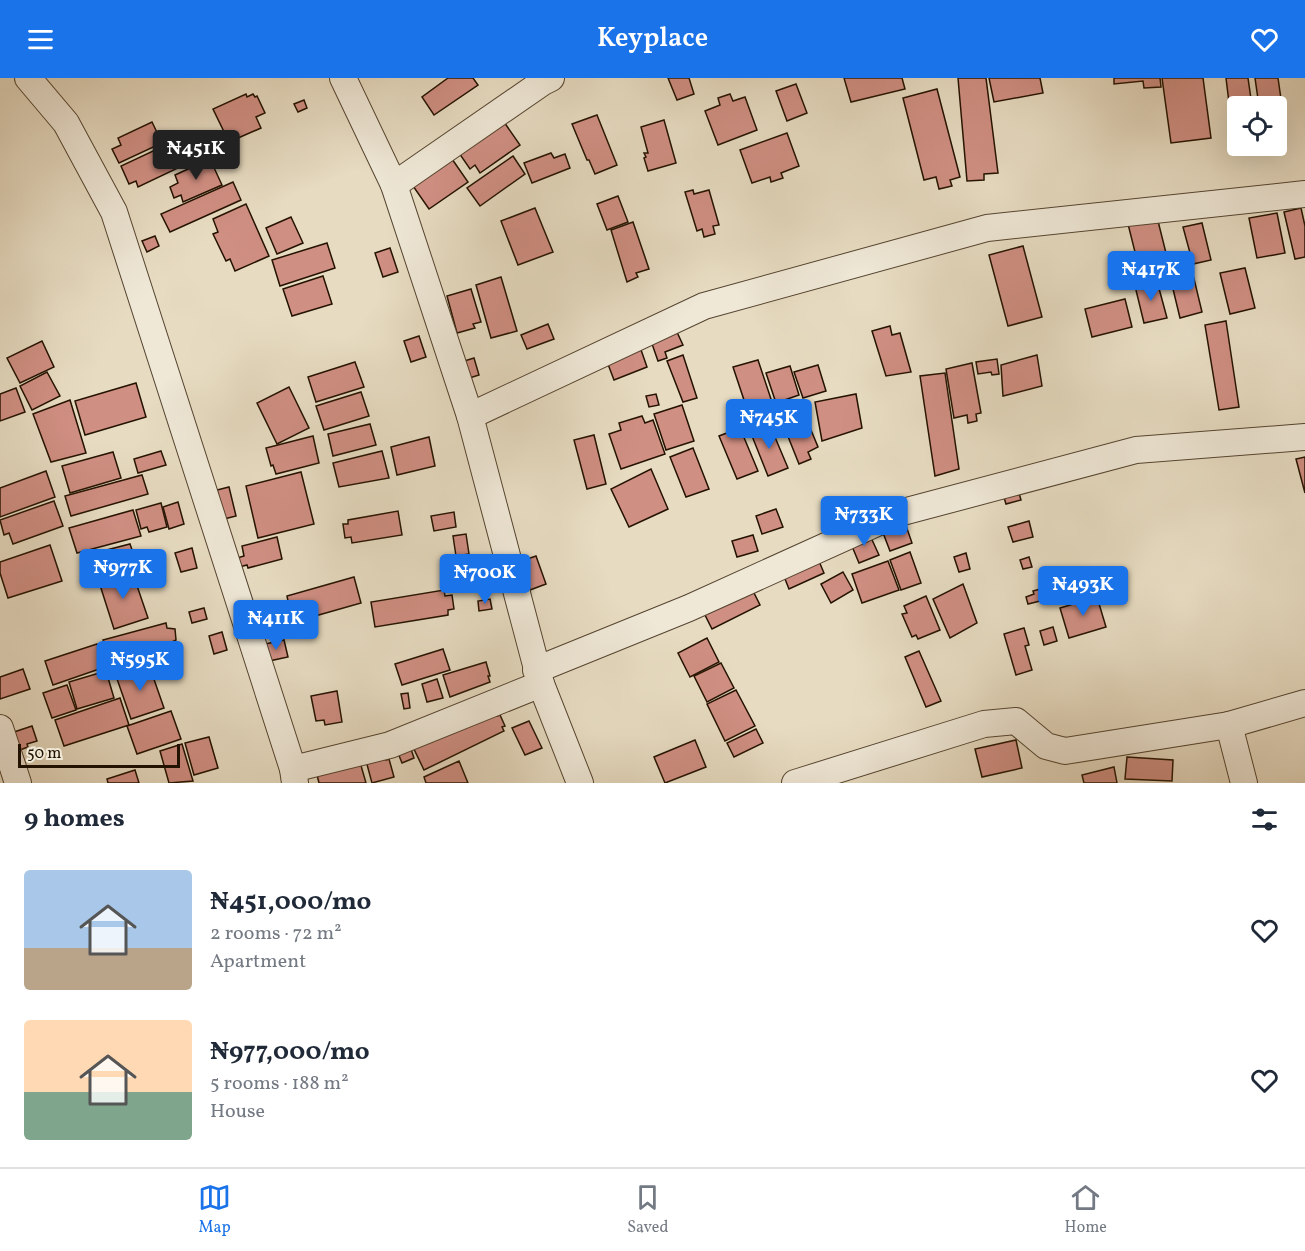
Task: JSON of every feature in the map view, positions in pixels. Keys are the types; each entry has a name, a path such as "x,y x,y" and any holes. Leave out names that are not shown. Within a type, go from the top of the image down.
{"street":[{"path":"28,78 66,123 114,212 294,776 390,745 899,513 1136,450 1305,437"},
{"path":"343,78 394,185 470,416 539,677 580,783"},
{"path":"394,185 551,78"},
{"path":"470,416 704,306 987,228 1305,194"},
{"path":"795,783 984,724 1016,721 1046,746 1065,752 1229,725 1305,703"},
{"path":"1229,725 1244,783"},
{"path":"0,728 18,783"}],"building":[{"path":"448,78 473,78 478,85 434,115 422,97"},
{"path":"668,78 689,78 694,94 677,100"},
{"path":"844,78 902,78 905,89 851,102"},
{"path":"958,78 986,78 998,173 984,174 984,180 967,181"},
{"path":"989,78 1040,78 1043,93 994,102"},
{"path":"1114,78 1160,78 1161,87 1144,88 1143,81 1114,84"},
{"path":"1162,78 1203,78 1211,138 1171,143"},
{"path":"1226,78 1248,78 1251,96 1228,96"},
{"path":"1255,78 1278,78 1281,96 1258,96"},
{"path":"796,84 807,113 787,121 776,91"},
{"path":"937,89 960,177 950,180 952,186 939,189 936,177 924,180 903,98"},
{"path":"246,94 247,97 253,94 257,96 265,113 256,117 261,128 229,142 213,109"},
{"path":"730,94 733,101 745,97 757,130 718,145 705,111 720,105 718,98"},
{"path":"304,100 307,108 298,112 294,104"},
{"path":"597,115 617,165 595,174 572,124"},
{"path":"664,120 676,163 648,171 644,153 648,153 641,127"},
{"path":"152,122 162,143 119,163 112,149 121,145 118,138"},
{"path":"504,122 520,145 480,173 475,165 470,169 459,153"},
{"path":"787,133 799,166 781,173 783,178 771,182 770,177 752,183 740,150"},
{"path":"168,144 178,168 138,187 136,181 129,184 121,166"},
{"path":"551,153 554,158 565,154 570,168 532,183 524,163"},
{"path":"513,156 525,174 480,206 467,188"},
{"path":"210,159 222,185 183,202 181,195 174,198 170,187 178,183 175,175"},
{"path":"452,159 468,182 429,209 413,186"},
{"path":"233,182 241,200 170,232 161,214"},
{"path":"693,190 694,194 709,190 719,225 713,226 715,234 704,237 702,229 697,231 685,192"},
{"path":"618,196 628,222 607,230 597,204"},
{"path":"246,204 269,256 235,271 230,259 226,261 213,234 218,232 213,219"},
{"path":"535,208 553,252 518,265 501,221"},
{"path":"1301,208 1305,226 1305,257 1295,259 1284,212"},
{"path":"1277,213 1285,253 1257,258 1249,218"},
{"path":"291,217 303,243 277,254 266,228"},
{"path":"1157,217 1168,261 1145,267 1144,263 1138,264 1128,224"},
{"path":"633,222 649,269 636,273 638,277 627,282 611,230"},
{"path":"1202,223 1211,260 1193,264 1183,227"},
{"path":"155,236 159,246 147,252 142,241"},
{"path":"327,243 335,268 280,286 272,260"},
{"path":"1023,246 1042,317 1008,326 989,255"},
{"path":"390,248 398,272 383,277 375,253"},
{"path":"1189,258 1202,312 1180,318 1167,264"},
{"path":"1245,268 1255,308 1230,314 1220,273"},
{"path":"323,276 332,304 292,316 283,289"},
{"path":"501,277 517,331 491,338 476,285"},
{"path":"1157,281 1167,318 1144,323 1135,286"},
{"path":"471,289 481,322 473,324 475,328 457,333 447,296"},
{"path":"1125,299 1132,327 1092,337 1085,309"},
{"path":"1226,321 1239,407 1219,410 1205,325"},
{"path":"548,324 554,339 527,349 521,335"},
{"path":"890,326 892,335 900,333 911,372 886,376 872,331"},
{"path":"676,330 683,345 665,352 667,358 658,361 651,341"},
{"path":"419,336 426,357 411,362 404,341"},
{"path":"42,341 54,367 20,383 7,358"},
{"path":"639,344 647,367 614,380 606,359"},
{"path":"683,355 697,398 683,402 667,361"},
{"path":"1037,355 1042,386 1003,396 1001,365"},
{"path":"474,358 479,375 463,380 458,363"},
{"path":"997,359 999,374 992,375 991,372 978,374 976,362"},
{"path":"758,360 772,402 747,409 733,367"},
{"path":"355,362 364,387 316,402 308,377"},
{"path":"972,363 981,413 976,414 977,421 968,423 967,415 954,418 946,369"},
{"path":"818,365 826,391 803,398 794,372"},
{"path":"790,366 799,395 776,403 766,373"},
{"path":"47,372 60,396 32,410 20,386"},
{"path":"945,373 959,469 935,476 920,376"},
{"path":"136,383 146,417 85,435 75,401"},
{"path":"289,387 309,428 277,444 257,403"},
{"path":"16,388 25,412 0,421 0,394"},
{"path":"361,392 369,416 324,430 316,406"},
{"path":"656,394 659,405 649,407 646,396"},
{"path":"856,394 862,428 822,441 815,402"},
{"path":"70,400 86,453 51,462 33,414"},
{"path":"682,405 694,441 666,450 654,414"},
{"path":"801,406 818,447 808,452 811,459 799,464 779,414"},
{"path":"642,416 645,423 653,420 665,454 621,469 609,434 621,430 619,423"},
{"path":"769,423 788,468 768,476 750,431"},
{"path":"370,424 376,445 333,456 328,434"},
{"path":"740,428 758,471 737,479 719,436"},
{"path":"594,435 606,484 587,489 574,440"},
{"path":"313,436 319,463 276,474 266,448"},
{"path":"429,437 435,466 397,475 391,447"},
{"path":"693,448 709,489 686,497 670,457"},
{"path":"161,451 166,465 138,473 134,459"},
{"path":"382,451 389,478 339,487 333,463"},
{"path":"113,452 121,478 70,493 62,466"},
{"path":"1305,457 1305,493 1296,459"},
{"path":"651,469 668,509 629,527 611,489"},
{"path":"46,471 55,497 0,517 0,488"},
{"path":"301,472 314,524 258,538 246,486"},
{"path":"142,475 148,494 71,516 65,496"},
{"path":"229,487 236,516 224,519 217,490"},
{"path":"1002,491 1019,493 1021,500 1006,504"},
{"path":"841,497 847,512 835,517 828,502"},
{"path":"54,501 63,526 13,544 9,533 4,535 0,520"},
{"path":"178,502 184,524 169,529 163,507"},
{"path":"161,503 167,527 149,532 147,527 141,529 136,510"},
{"path":"776,509 783,527 762,534 756,516"},
{"path":"133,510 141,536 77,553 69,528"},
{"path":"398,511 402,535 352,543 351,537 345,538 343,524 348,524 348,520"},
{"path":"454,512 456,527 434,531 431,516"},
{"path":"903,517 912,543 890,551 880,525"},
{"path":"1029,521 1033,537 1013,542 1008,527"},
{"path":"868,531 879,555 859,563 849,539"},
{"path":"466,534 469,554 456,556 453,536"},
{"path":"753,535 758,551 737,557 732,541"},
{"path":"277,537 282,559 248,568 247,565 239,567 237,558 244,556 242,546"},
{"path":"130,544 137,564 90,579 83,556"},
{"path":"50,545 62,581 8,598 0,573 0,562"},
{"path":"192,548 197,568 181,572 175,553"},
{"path":"910,552 921,583 901,590 890,560"},
{"path":"966,553 970,569 959,572 954,557"},
{"path":"816,554 824,573 789,589 781,569"},
{"path":"536,556 546,584 530,590 519,562"},
{"path":"1029,557 1032,567 1023,569 1020,560"},
{"path":"888,561 899,590 862,603 852,574"},
{"path":"132,571 148,618 114,629 99,582"},
{"path":"843,572 853,590 831,603 821,584"},
{"path":"354,577 361,603 294,622 292,614 283,616 280,603 288,601 287,596"},
{"path":"749,583 760,605 712,629 701,607"},
{"path":"963,584 977,623 950,638 933,599"},
{"path":"1044,588 1048,599 1028,604 1026,597 1034,594 1033,591"},
{"path":"444,590 445,596 452,595 454,609 448,610 448,615 375,627 371,602"},
{"path":"926,596 940,630 918,639 916,635 912,637 902,614 907,613 904,606"},
{"path":"1097,597 1106,627 1069,638 1060,608"},
{"path":"490,599 492,609 479,611 478,601"},
{"path":"204,608 207,619 192,623 189,612"},
{"path":"166,623 167,628 175,629 176,640 172,642 174,650 113,670 103,640"},
{"path":"1053,627 1057,641 1044,645 1040,631"},
{"path":"1024,628 1029,645 1025,646 1032,670 1016,675 1004,634"},
{"path":"222,632 227,650 214,654 209,636"},
{"path":"707,638 719,662 690,677 678,653"},
{"path":"284,640 288,657 269,661 265,644"},
{"path":"97,644 105,667 53,685 45,661"},
{"path":"443,649 450,670 402,685 395,664"},
{"path":"919,651 941,701 926,707 905,657"},
{"path":"486,662 490,682 450,697 443,675"},
{"path":"721,663 734,688 707,702 694,676"},
{"path":"149,665 164,708 131,719 116,676"},
{"path":"23,669 30,689 0,699 0,677"},
{"path":"106,671 114,698 77,709 69,682"},
{"path":"437,679 443,698 427,702 422,684"},
{"path":"67,685 76,710 52,718 43,693"},
{"path":"736,690 755,726 725,741 707,704"},
{"path":"337,691 342,722 325,725 324,720 316,721 311,696"},
{"path":"408,693 410,708 404,709 401,694"},
{"path":"120,698 129,725 64,746 55,720"},
{"path":"492,706 497,716 500,715 505,726 502,727 504,731 424,770 412,745"},
{"path":"171,711 181,739 137,754 127,726"},
{"path":"529,721 542,748 525,755 512,728"},
{"path":"32,726 37,741 17,751 11,733"},
{"path":"756,729 763,743 734,757 727,743"},
{"path":"209,737 218,768 194,775 185,743"},
{"path":"695,740 706,767 665,783 654,757"},
{"path":"1016,740 1022,768 982,777 975,749"},
{"path":"409,743 414,758 402,763 396,748"},
{"path":"182,744 193,781 169,783 160,751"},
{"path":"384,752 386,760 389,759 394,777 372,783 365,757"},
{"path":"358,755 366,783 319,783 315,767"},
{"path":"1127,757 1173,760 1172,781 1125,779"},
{"path":"459,761 468,783 426,783 424,777"},
{"path":"1114,767 1117,783 1084,783 1082,775"},
{"path":"135,770 139,783 108,783 107,779"}]}
